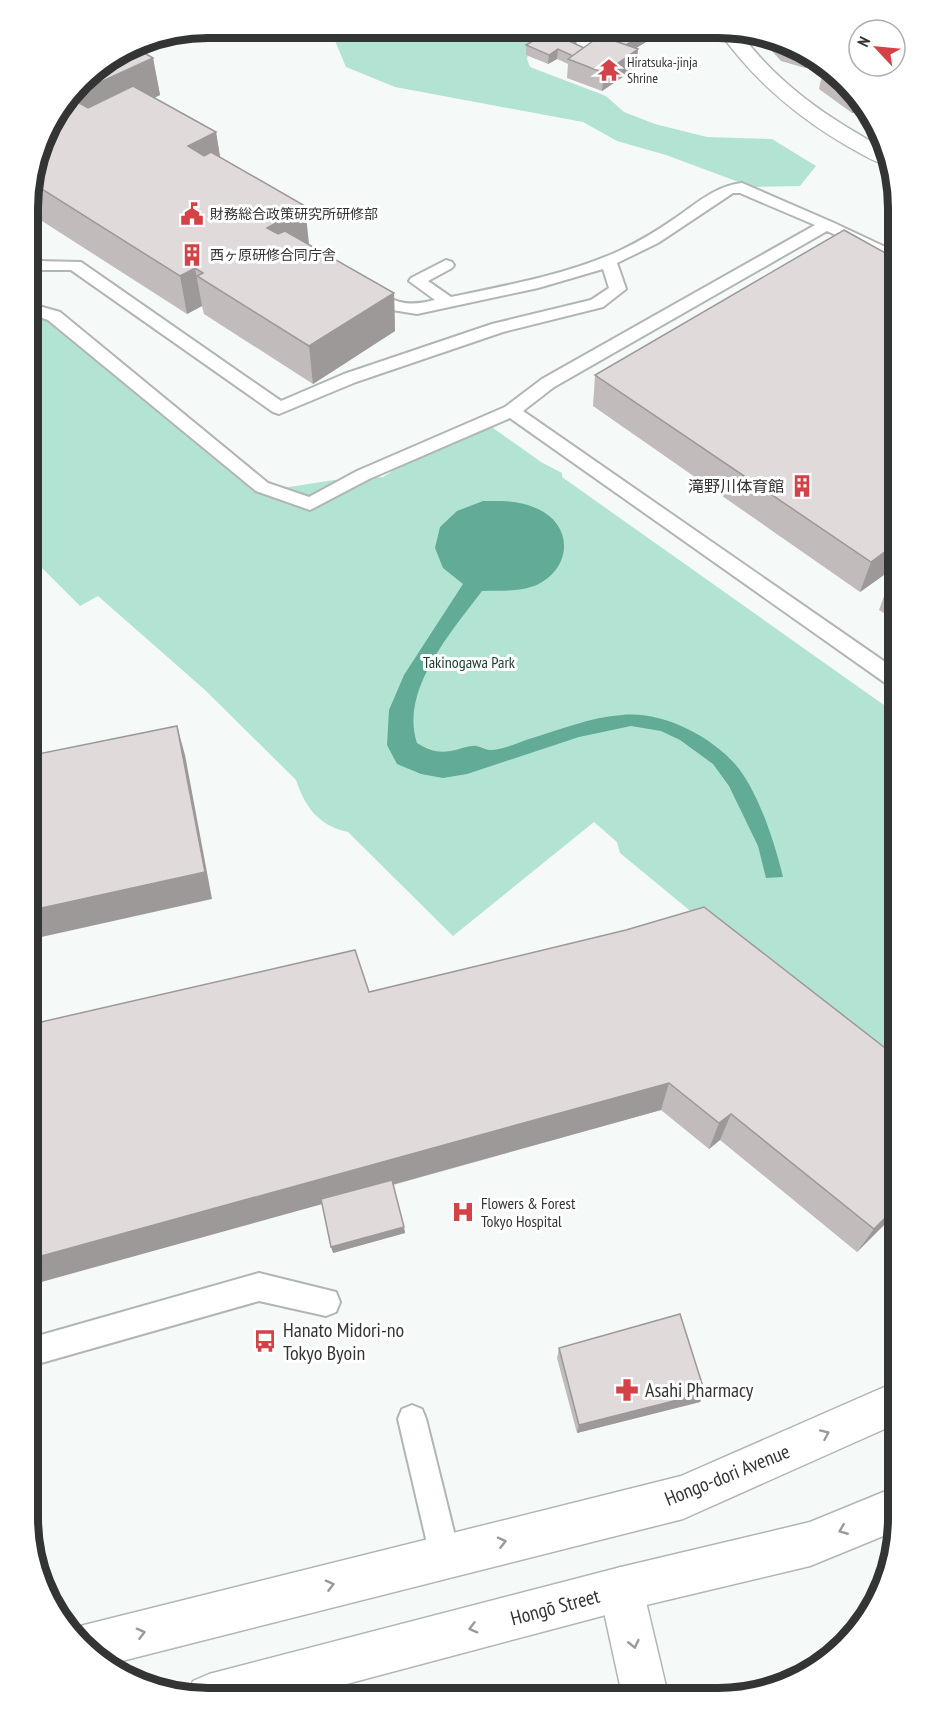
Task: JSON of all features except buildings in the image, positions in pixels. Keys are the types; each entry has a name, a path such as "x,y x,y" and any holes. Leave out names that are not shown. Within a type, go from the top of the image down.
{"main road":[{"path":"735,39 756,67 793,101 846,136 878,154"},
{"name":"Hongo-dori Avenue","path":"445,1556 683,1497 887,1407"},
{"name":"Hongō Street","path":"247,1688 621,1589 810,1544 887,1512"},
{"path":"94,1645 445,1556"},
{"path":"621,1589 644,1688"}],"lane":[{"path":"360,289 383,303 401,309 417,309 559,277 609,261 643,246 730,189 742,188 753,191 888,255"},
{"path":"37,311 54,316 262,487 310,504 363,475 511,411 548,383 827,225"},
{"path":"37,266 75,265 279,408 350,378 498,328 597,304 618,289 609,261"},
{"path":"446,265 417,281 448,302"},
{"path":"511,411 888,675"},
{"path":"37,1350 259,1287 326,1302"},
{"path":"412,1419 445,1556"}],"green space":[{"path":"340,38 541,38 530,45 527,59 530,67 606,96 624,112 655,124 707,137 772,139 816,166 800,186 752,187 666,155 617,141 583,122 395,87 346,67 335,41"},
{"name":"Takinogawa Park","path":"37,312 182,432 198,437 276,489 334,480 383,477 479,418 541,462 562,473 562,477 888,708 887,1069 796,998 620,853 617,842 594,822 453,936 348,832 329,825 314,814 304,799 296,780 205,690 98,596 80,606 37,563"}],"shaded area":[{"path":"483,501 524,504 549,516 557,524 562,534 563,555 552,574 535,586 513,590 482,591 444,642 422,682 415,702 413,723 417,743 437,751 475,746 495,750 575,724 610,716 637,715 668,721 698,735 724,753 735,764 751,788 765,818 783,877 766,878 758,846 729,786 713,764 680,740 661,731 631,726 579,737 467,774 443,778 421,774 397,764 387,745 389,710 404,675 463,584 443,568 435,548 440,527 457,511"}],"place":[{"name":"Hiratsuka-jinja Shrine","path":"609,70"},
{"name":"財務総合政策研究所研修部","path":"192,214"},
{"name":"西ヶ原研修合同庁舎","path":"192,255"},
{"name":"滝野川体育館","path":"802,486"},
{"name":"Flowers & Forest Tokyo Hospital","path":"463,1212"},
{"name":"Hanato Midori-no Tokyo Byoin","path":"265,1341"},
{"name":"Asahi Pharmacy","path":"627,1390"}]}
